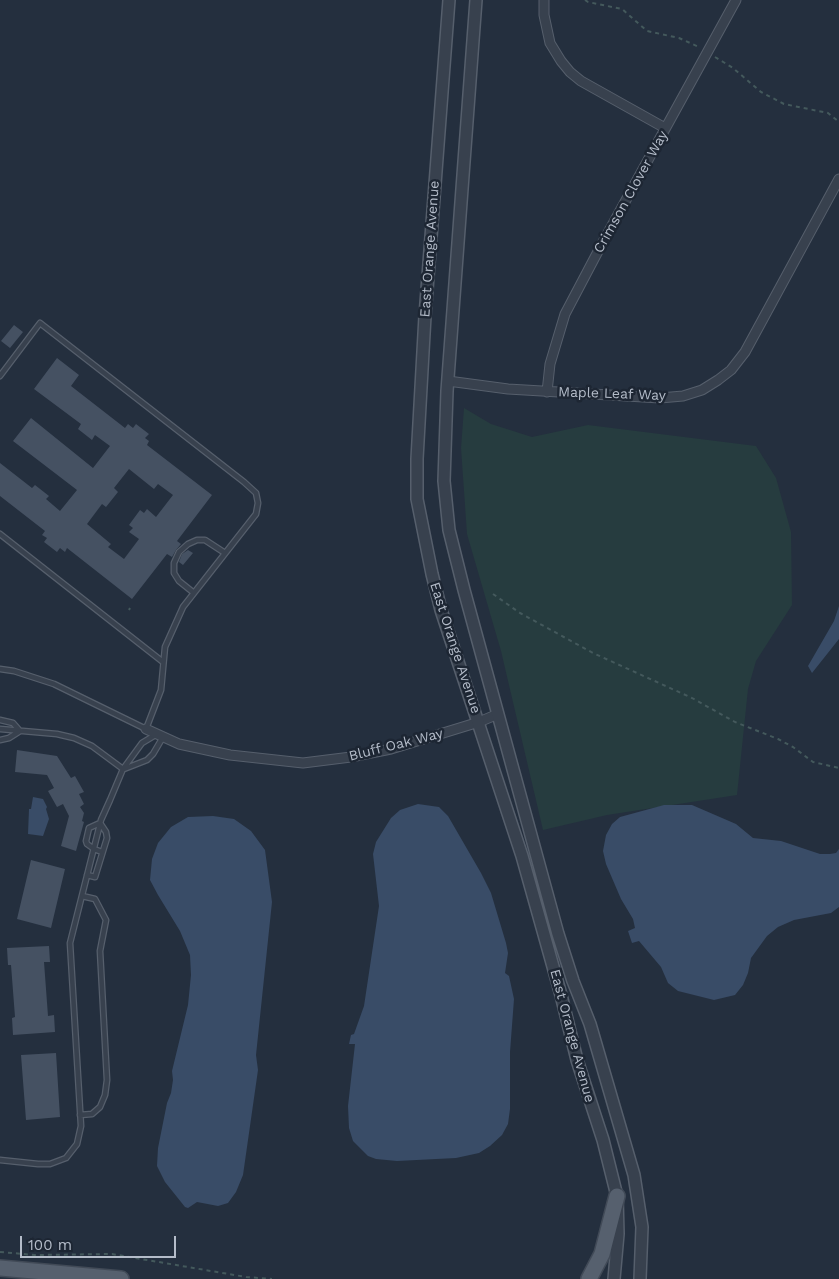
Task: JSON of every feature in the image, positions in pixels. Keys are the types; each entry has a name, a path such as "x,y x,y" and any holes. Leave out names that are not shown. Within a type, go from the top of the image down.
{"main road":[{"path":"589,1279 602,1254 617,1196"},
{"path":"0,1268 122,1279"}],"street":[{"name":"East Orange Avenue","path":"449,0 424,316 417,459 417,499 432,574 442,610 522,856 577,1060 603,1140 617,1196 618,1234 614,1279"},
{"name":"East Orange Avenue","path":"476,0 448,381 444,480 449,530 558,934 573,981 590,1024 634,1174 642,1227 640,1279"},
{"path":"544,0 544,14 550,43 570,72 581,81 666,128"},
{"name":"Crimson Clover Way","path":"548,392 550,364 565,314 736,0"},
{"name":"Maple Leaf Way","path":"448,381 508,389 660,398 683,396 702,390 731,370 745,352 839,179"},
{"name":"Bluff Oak Way","path":"146,729 179,744 230,755 304,763 351,757 391,749 479,722 498,714"}],"lane":[{"path":"0,376 40,323 242,480 256,493 258,503 256,514 182,608 165,647 161,690 146,729 54,684 14,671 0,669"},
{"path":"0,534 164,662"},
{"path":"194,593 179,581 174,573 174,563 179,552 188,544 197,540 205,540 225,553"},
{"path":"0,720 13,723 20,731"},
{"path":"0,729 58,734 74,738 92,746 123,769"},
{"path":"0,740 9,738 20,731"},
{"path":"123,769 147,760 153,754 160,736"},
{"path":"0,1160 50,1164 66,1158 77,1144 80,1131 80,1115 70,942 100,823 123,769 142,743 160,736"},
{"path":"100,823 89,828 86,841 94,849 102,852"},
{"path":"87,875 95,877 107,838 106,832 100,823"},
{"path":"80,1115 92,1114 100,1107 105,1095 107,1080 100,951 106,920 95,900 82,896"}],"path":[{"path":"584,0 622,9 648,31 679,38 698,47"},
{"path":"712,56 733,68 762,92 784,104 828,113 839,122"},
{"path":"493,594 520,613 593,654 692,698 735,722 778,738 813,762 839,768"},
{"path":"0,1252 35,1255 112,1254 246,1277 272,1279"}],"green space":[{"path":"464,408 491,424 532,437 588,425 756,446 776,478 791,532 792,605 756,661 748,689 737,795 607,815 543,830 501,651 467,534 461,448"}],"water":[{"path":"839,606 839,639 812,673 808,666 834,621"},
{"path":"33,797 43,799 47,807 49,819 43,836 28,834 29,809 31,809"},
{"path":"418,804 439,807 448,816 491,893 506,943 508,953 505,973 509,976 514,999 510,1052 510,1109 508,1124 502,1135 479,1153 456,1158 397,1161 376,1159 368,1156 353,1141 349,1128 348,1106 355,1044 349,1044 364,1006 379,906 373,854 376,842 391,818 400,810"},
{"path":"664,805 692,805 736,824 753,838 781,841 820,854 836,853 839,849 839,907 831,913 794,920 778,927 767,936 751,958 743,985 735,995 714,1000 678,991 668,983 661,967 639,941 632,943 628,931 635,928 633,919 621,899 606,864 603,851 606,835 612,824 620,817"},
{"path":"213,816 234,819 251,831 265,850 272,902 256,1055 258,1070 243,1175 236,1192 228,1203 218,1206 197,1202 188,1208 185,1207 165,1182 157,1166 158,1148 167,1103 171,1093 172,1071 188,1005 191,975 190,955 180,931 150,880 152,859 158,843 171,827 188,817"}],"building":[{"path":"14,325 23,332 10,348 1,341"},
{"path":"57,358 79,375 71,386 125,428 128,424 133,428 136,424 149,434 145,438 149,441 147,445 212,495 177,541 181,544 172,557 167,554 132,599 67,548 65,552 60,548 57,552 44,542 47,538 42,535 45,531 0,496 0,463 32,488 35,485 49,496 46,499 60,511 77,490 13,441 31,418 93,468 110,446 95,435 92,440 78,429 81,424 34,389","holes":["129,469 154,489 158,484 173,495 156,517 147,509 144,513 140,510 129,525 133,528 129,532 139,539 124,559 108,547 111,544 87,524 102,504 106,507 118,492 114,488"]},
{"path":"188,550 193,553 183,565 179,562 182,554"},
{"path":"17,750 57,756 71,778 75,776 84,792 79,794 84,804 80,807 84,813 82,821 84,822 76,851 61,846 69,816 63,804 57,807 48,791 54,788 47,775 15,772"},
{"path":"31,860 65,869 51,928 17,919"},
{"path":"49,946 50,962 44,962 48,1016 54,1015 55,1032 13,1035 12,1018 15,1017 11,965 8,965 7,948"},
{"path":"56,1053 60,1117 26,1120 21,1055"}]}
